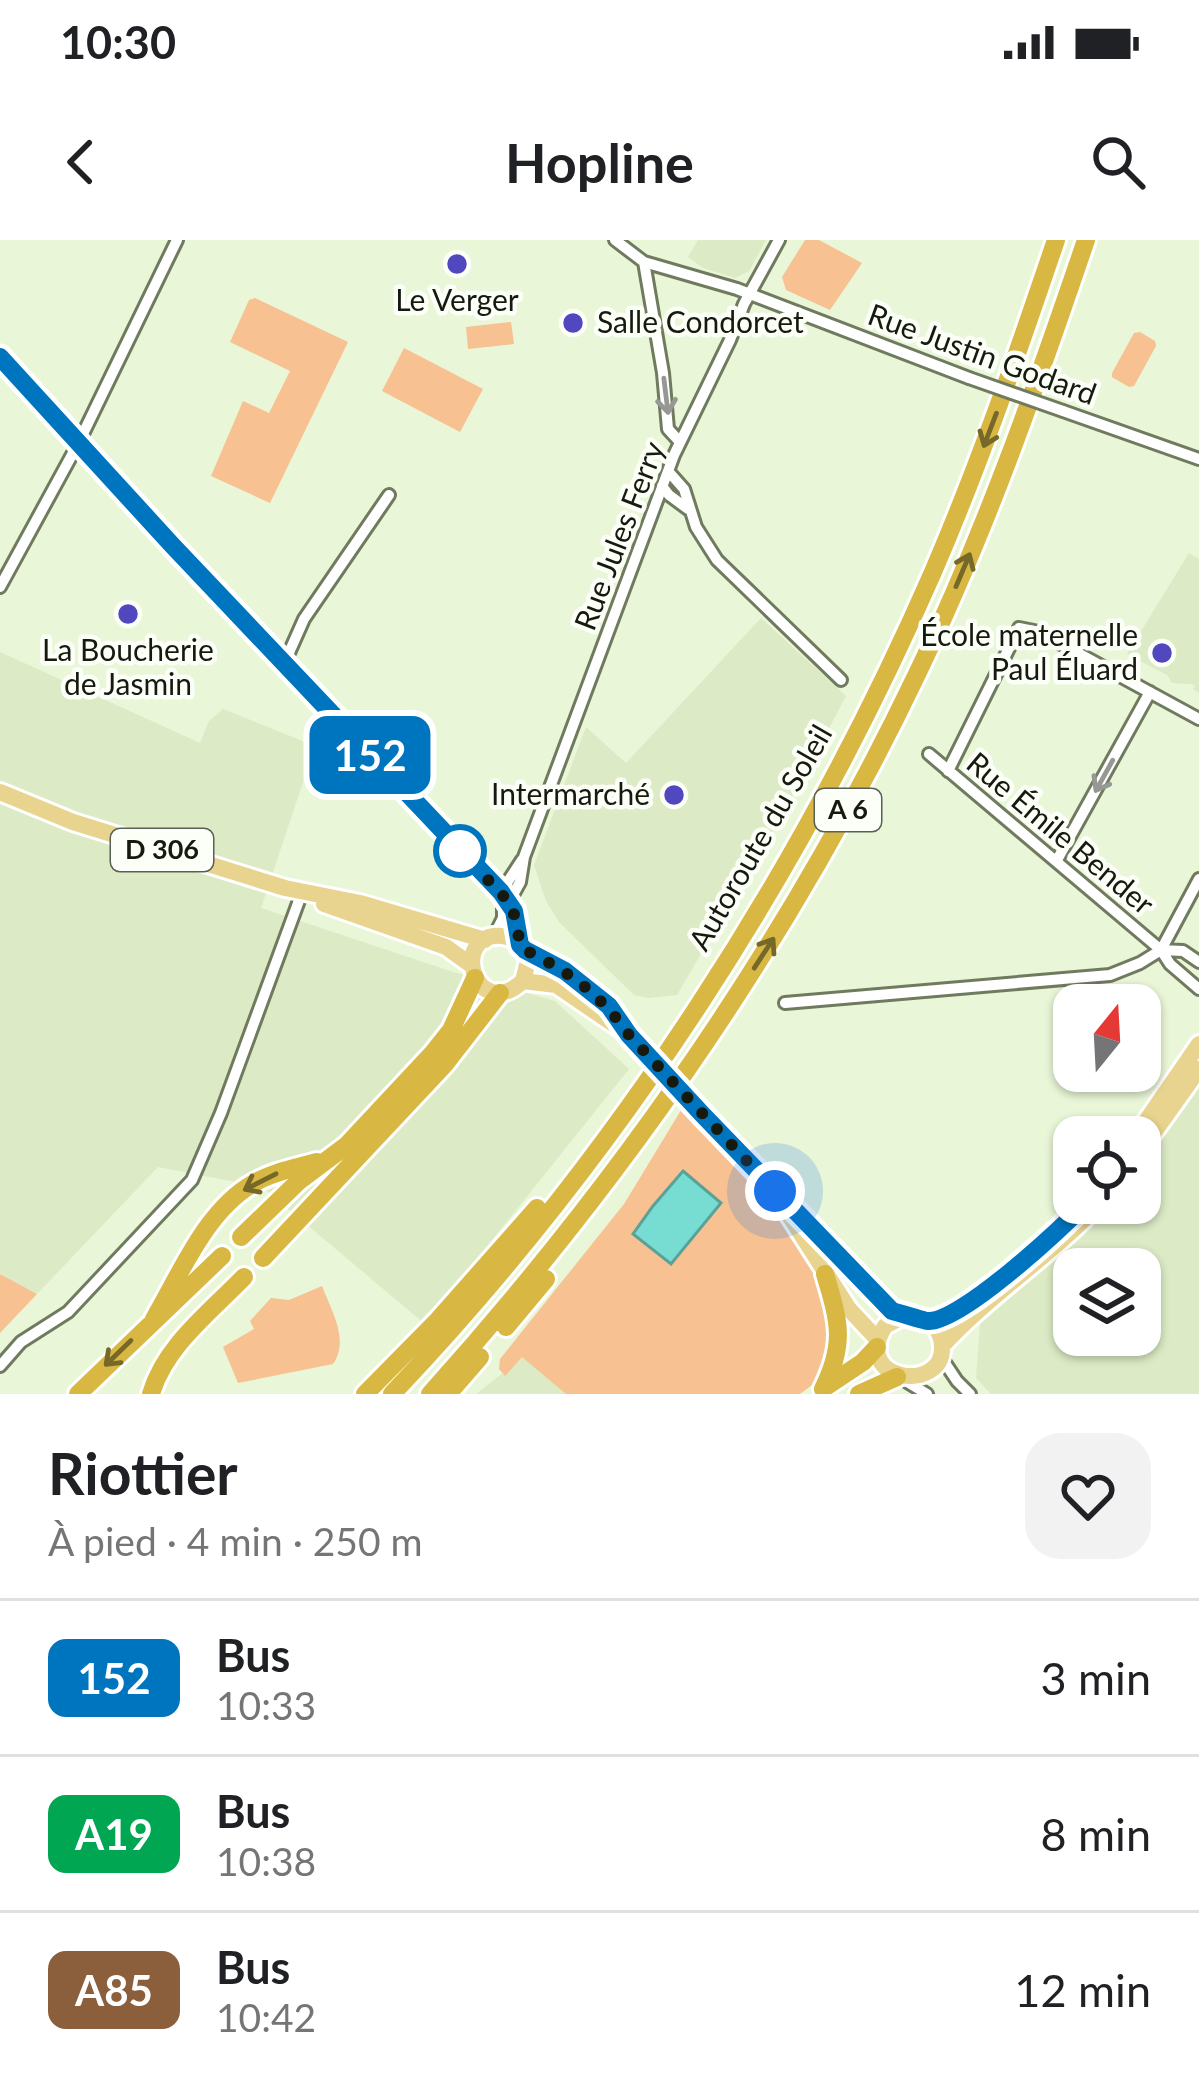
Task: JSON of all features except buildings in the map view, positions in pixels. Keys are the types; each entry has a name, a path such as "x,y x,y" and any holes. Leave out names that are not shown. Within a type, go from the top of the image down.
{"highway":[{"name":"Autoroute du Soleil","path":"392,1394 526,1240 634,1099 758,910 871,705 954,522 1056,240"},
{"name":"Autoroute du Soleil","path":"430,1394 498,1319 654,1116 782,925 841,822 961,578 1014,447 1086,240"},
{"path":"241,1237 299,1181 333,1156 442,1043 466,999 473,971"},
{"path":"263,1258 445,1064 500,992"},
{"path":"448,1394 576,1241 736,995"},
{"path":"365,1394 438,1320 634,1099"},
{"path":"154,1319 203,1233 245,1189 274,1174 333,1156"},
{"path":"78,1394 222,1256"},
{"path":"819,1391 840,1343 825,1274"},
{"path":"151,1394 171,1353 244,1277"},
{"path":"819,1391 863,1362 878,1343"},
{"path":"859,1394 900,1378"}],"main road":[{"name":"D 306","path":"0,788 73,822 293,891 353,917 446,947 473,971"},
{"name":"D 306","path":"293,891 360,903 489,938"},
{"path":"523,948 528,966 523,981 500,992 485,988 473,971 475,951 489,938 508,937 593,993 892,1311 929,1321 951,1313 1006,1275 1064,1224"},
{"path":"523,981 556,985 628,1034"},
{"path":"1149,1116 1199,1044"},
{"path":"1161,1122 1199,1069"},
{"path":"775,1191 825,1274 878,1343 882,1365 900,1378 914,1380 931,1373 962,1324 1080,1224"},
{"path":"878,1343 885,1326 905,1315"},
{"path":"929,1321 940,1334 942,1351"}],"street":[{"path":"0,587 79,442 177,240"},
{"path":"615,240 644,262 668,429 680,442"},
{"name":"Rue Jules Ferry","path":"489,938 503,918 504,896 520,882 524,857 680,442 778,240"},
{"name":"Rue Justin Godard","path":"644,262 749,294 1199,459"},
{"path":"0,357 504,896 519,926 523,948"},
{"path":"668,471 684,489 704,542 725,569 841,680"},
{"path":"662,486 688,508"},
{"path":"284,664 304,619 389,495"},
{"path":"948,771 1018,628 1039,632 1199,719"},
{"path":"1058,860 1150,692"},
{"name":"Rue Émile Bender","path":"928,754 1058,860 1199,988"},
{"path":"785,1003 1110,975 1161,950 1199,879"},
{"path":"0,1366 21,1342 68,1312 192,1180 220,1113 293,891"},
{"name":"Rue Émile Bender","path":"1161,950 1183,951 1199,962"},
{"path":"942,1351 951,1373 970,1394"},
{"path":"900,1378 927,1394"}],"shaded area":[{"path":"698,240 766,240 749,271 735,278 703,268 688,257"},
{"path":"805,240 819,240 862,263 830,310 786,290 782,277"},
{"path":"255,298 348,342 270,503 211,476 243,401 269,413 290,371 230,342 249,300"},
{"path":"511,322 514,344 468,349 466,327"},
{"path":"1140,332 1156,346 1134,386 1129,387 1112,373 1134,333"},
{"path":"404,348 483,389 460,432 382,391"},
{"path":"1189,553 1199,559 1199,693 1192,684 1172,683 1167,675 1127,654"},
{"path":"761,618 846,696 677,995 634,995 559,922 534,865 586,727 626,763"},
{"path":"0,652 200,743 209,721 223,709 315,746 261,908 555,1001 629,1069 425,1324 262,1187 158,1167 37,1294 0,1274"},
{"path":"1199,1077 1199,1394 991,1394 976,1378 980,1324 1053,1259 1053,1356 1161,1356 1161,1248 1065,1248 1090,1224 1161,1224 1161,1131"},
{"path":"683,1107 773,1203 798,1238 827,1297 830,1355 816,1382 800,1394 566,1394 522,1357 505,1376 499,1369 500,1359 624,1204"},
{"path":"0,1274 37,1294 0,1333"},
{"path":"322,1286 339,1335 333,1364 238,1383 223,1347 254,1329 250,1321 271,1298 289,1300"},
{"path":"525,1342 586,1394 476,1394 504,1372"}],"water":[{"path":"683,1171 721,1203 671,1264 633,1234"}],"bus line":[{"name":"152","path":"0,357 501,892 514,911 520,945 565,971 609,1006 629,1035 702,1114 892,1311 929,1321 951,1313 1006,1275 1064,1224"}],"place":[{"name":"Le Verger","path":"457,264"},
{"name":"Salle Condorcet","path":"573,323"},
{"name":"La Boucherie de Jasmin","path":"128,614"},
{"name":"École maternelle Paul Éluard","path":"1162,653"},
{"name":"Intermarché","path":"674,795"}],"route":[{"path":"460,851 452,842 509,902 519,926 520,945 565,971 609,1006 629,1035 775,1191"}]}
